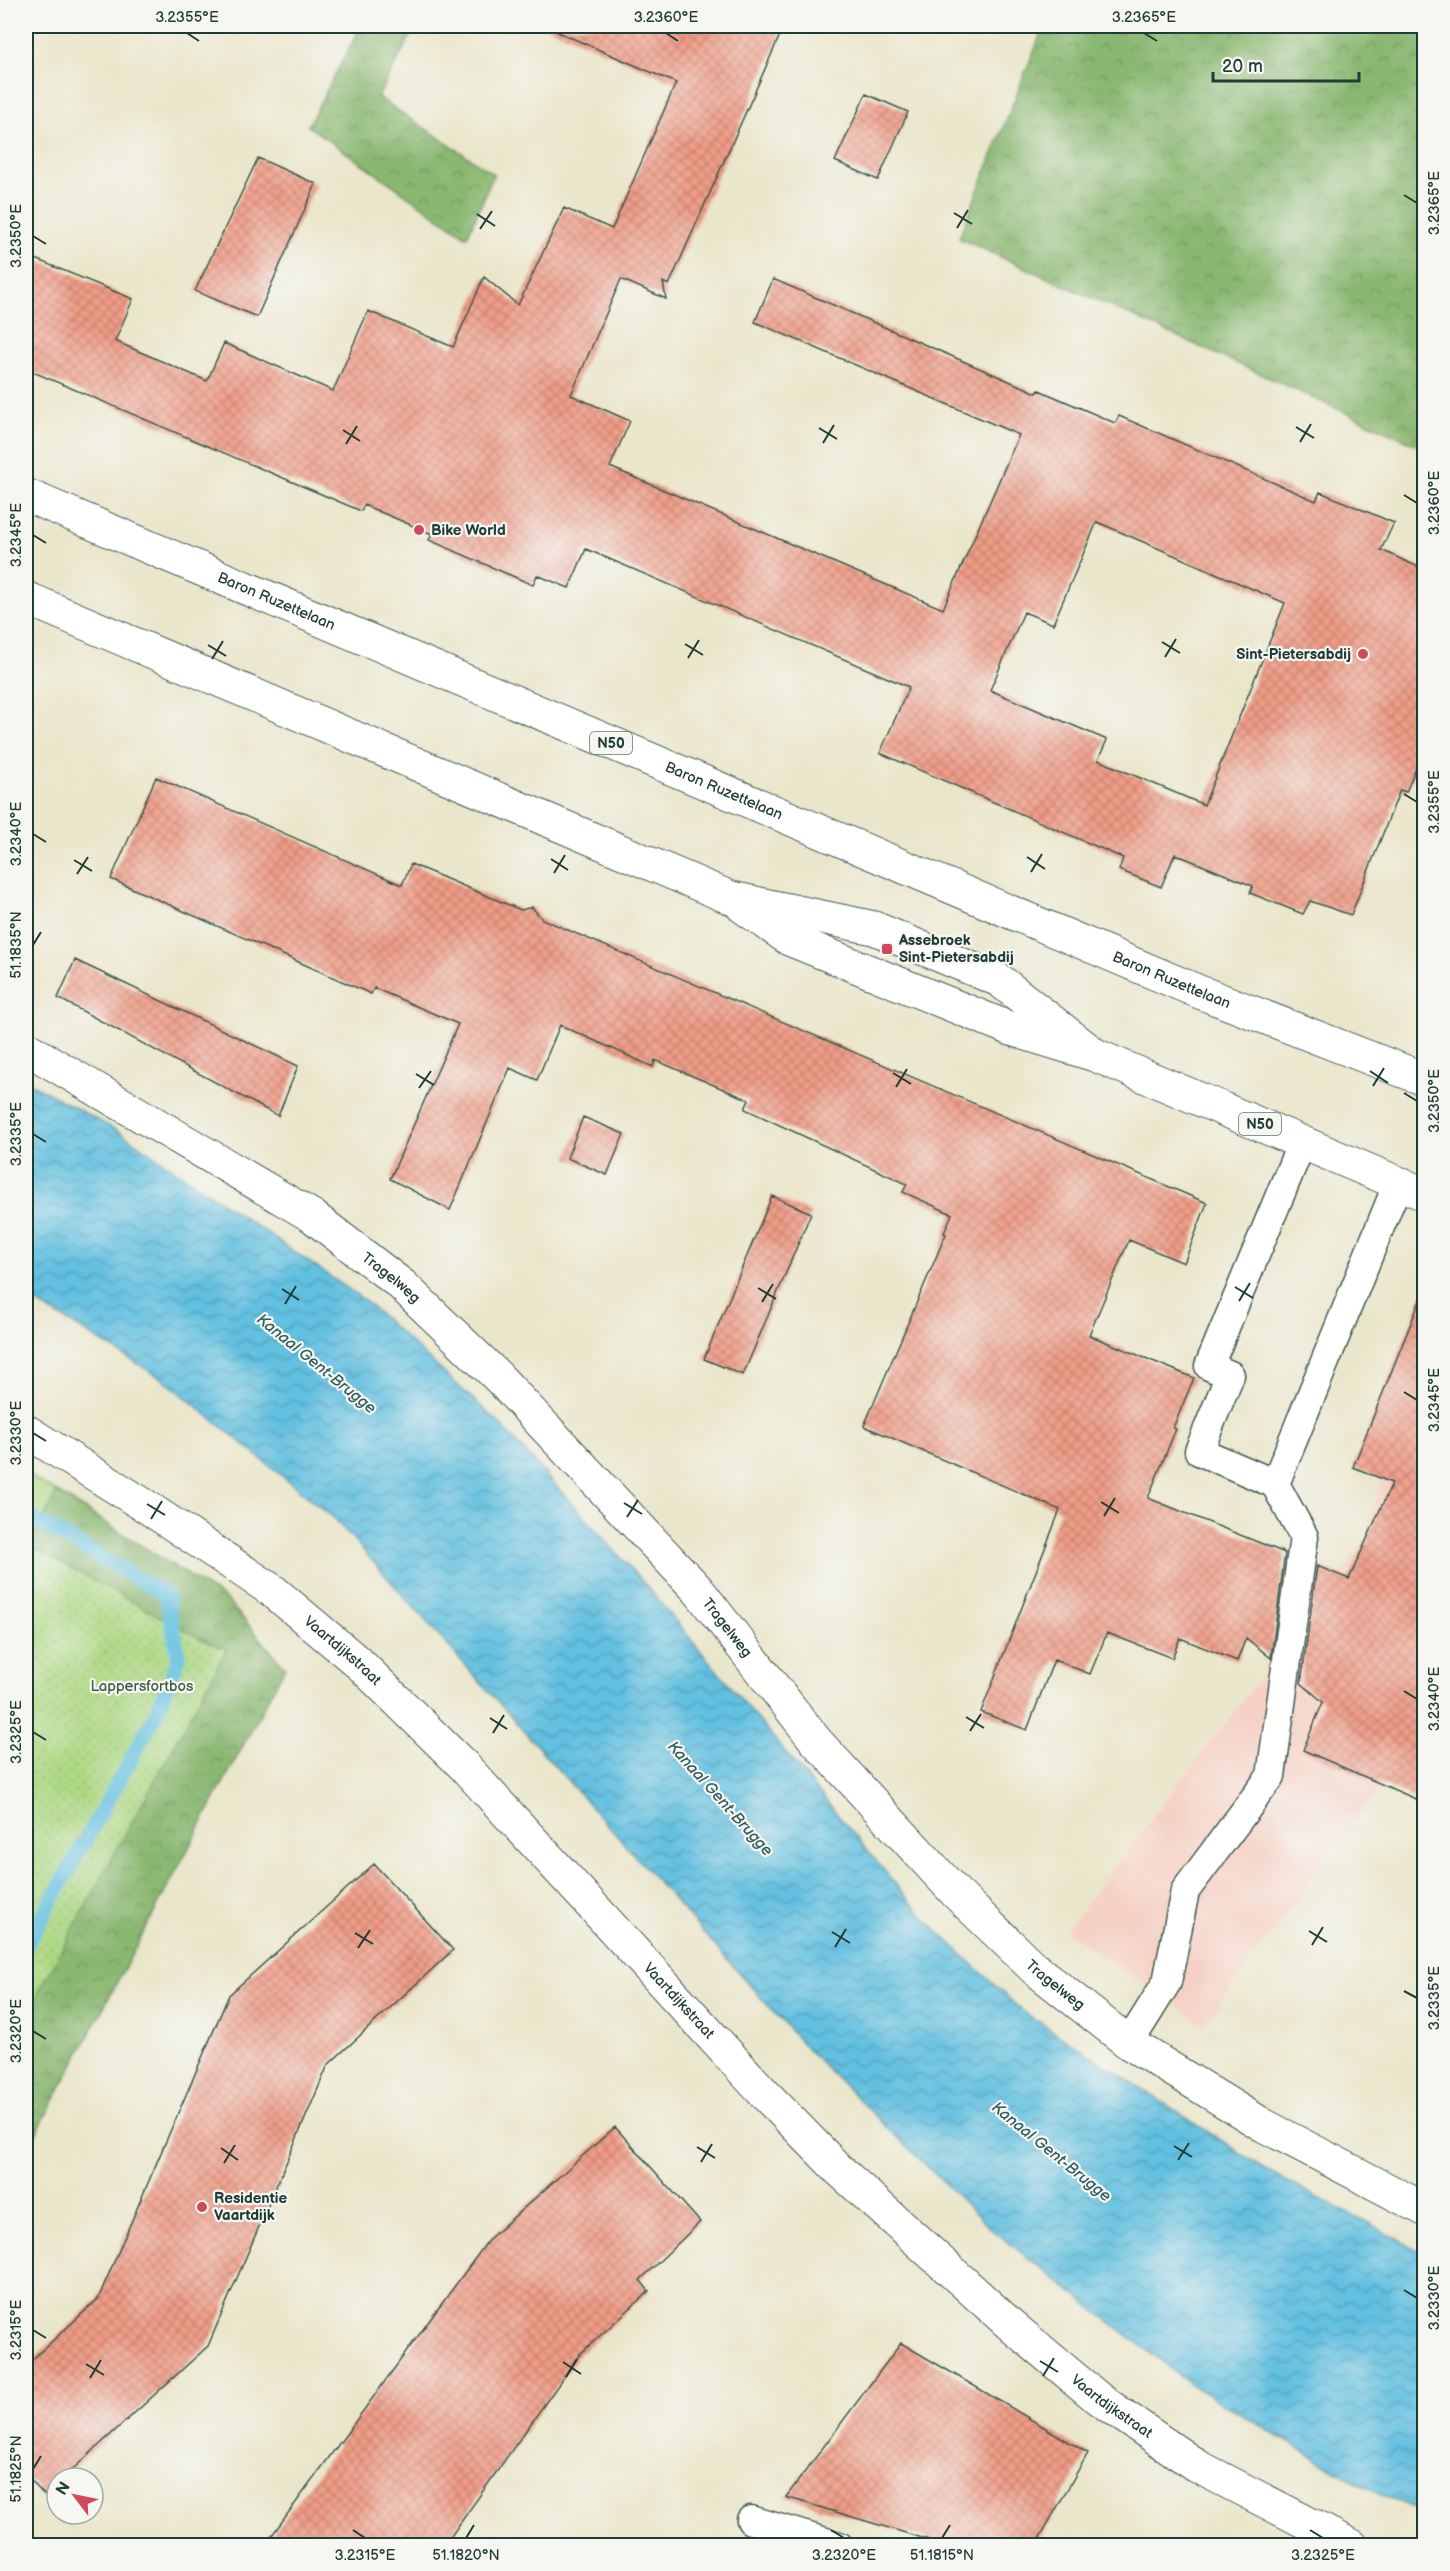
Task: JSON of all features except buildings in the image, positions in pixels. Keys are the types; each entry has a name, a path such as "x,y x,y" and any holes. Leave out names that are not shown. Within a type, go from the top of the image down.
{"street":[{"name":"Baron Ruzettelaan","path":"26,495 1197,991 1425,1079"},
{"name":"N50","path":"26,598 731,898 874,928 999,980 1095,1055 1411,1188"},
{"name":"Tragelweg","path":"26,1048 312,1216 402,1285 498,1377 698,1590 816,1741 956,1893 1035,1969 1129,2043 1263,2125 1425,2209"},
{"name":"Vaartdijkstraat","path":"26,1431 147,1507 273,1591 361,1665 464,1766 768,2098 838,2169 1014,2328 1099,2399 1197,2466 1332,2542"}],"lane":[{"path":"1129,2043 1167,1982 1185,1891 1271,1776 1304,1537 1275,1484 1199,1451 1230,1375 1209,1366 1302,1142"},
{"path":"1275,1484 1377,1229 1411,1188"},
{"path":"751,2520 839,2546"}],"shaded area":[{"path":"1424,1300 1424,1797 1390,1790 1416,1739 1204,2024 1065,1931 1365,1542"}],"green space":[{"path":"361,26 416,26 378,97 494,174 467,237 308,126"},
{"path":"1044,26 1424,26 1424,448 959,238"},
{"path":"26,1474 57,1492 26,1553"},
{"name":"Lappersfortbos","path":"57,1492 227,1600 285,1667 26,2153 26,1553"},
{"path":"26,1544 209,1643 227,1649 26,2015"}],"water":[{"name":"Kanaal Gent-Brugge","path":"26,1081 118,1131 363,1299 498,1422 643,1582 923,1917 1022,2011 1273,2174 1424,2253 1424,2513 1356,2482 1191,2385 990,2228 804,2046 336,1520 163,1379 26,1296"}],"waterway":[{"path":"26,1515 166,1595 179,1658 155,1716 26,1946"}],"place":[{"name":"Bike World","path":"419,530"},
{"name":"Sint-Pietersabdij","path":"1363,654"},
{"name":"Assebroek Sint-Pietersabdij","path":"887,949"},
{"name":"Residentie Vaartdijk","path":"202,2207"}]}
